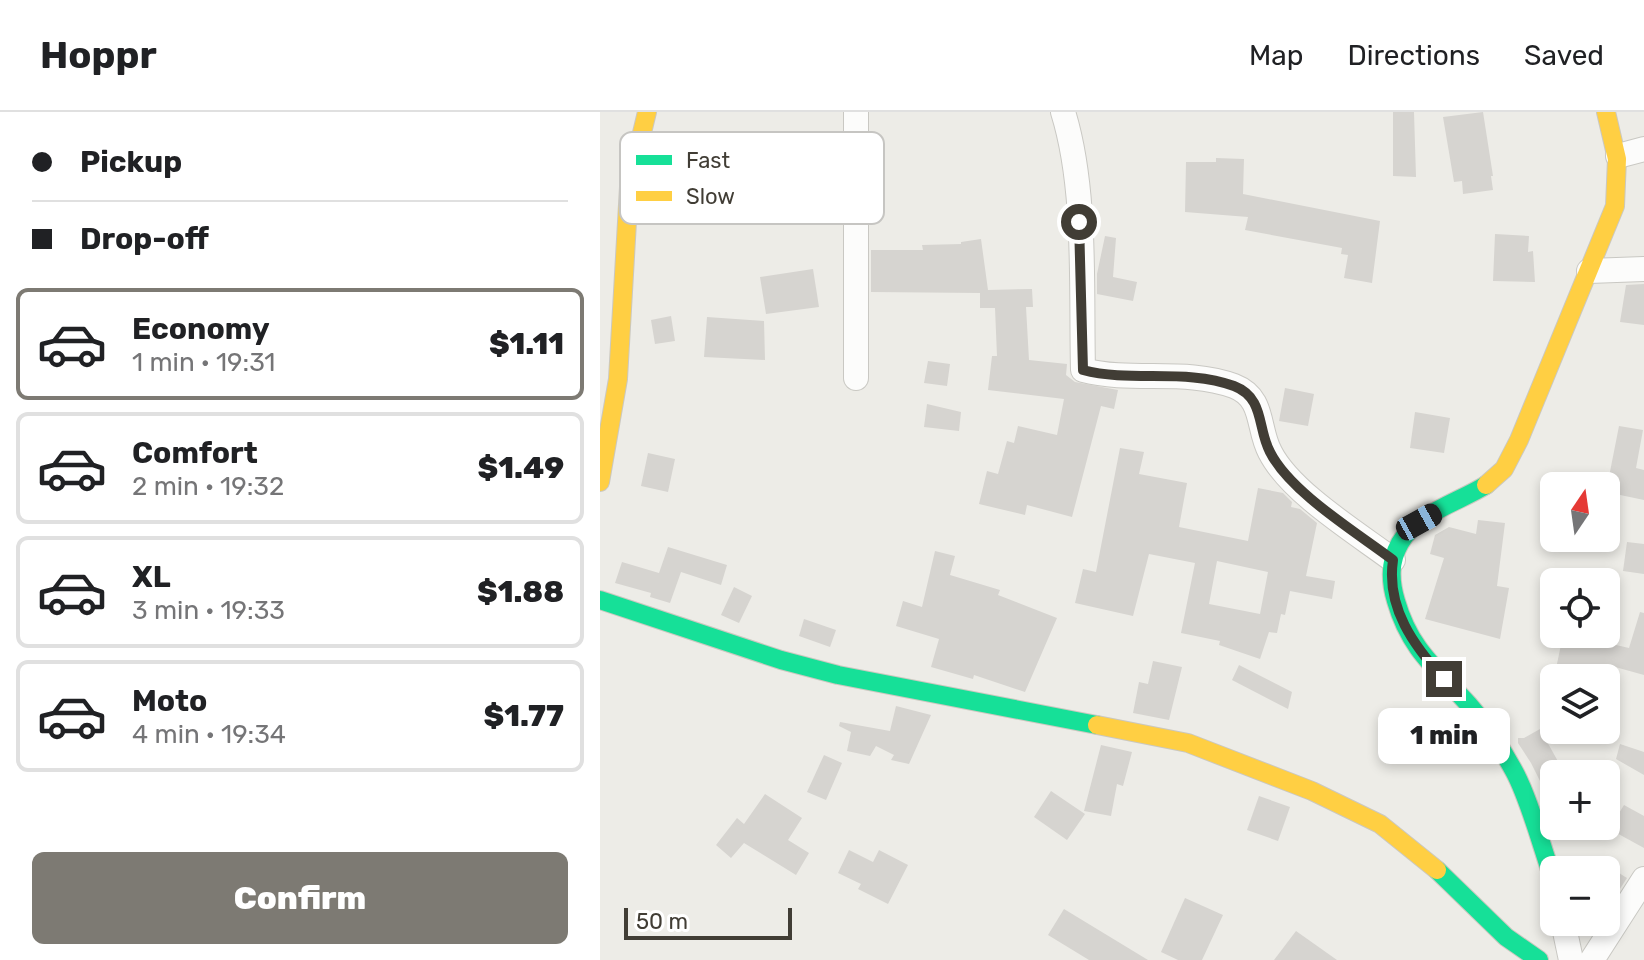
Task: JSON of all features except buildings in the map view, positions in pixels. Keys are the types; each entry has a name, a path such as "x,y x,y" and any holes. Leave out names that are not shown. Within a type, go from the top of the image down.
{"street":[{"path":"642,132 647,112"},
{"path":"1063,112 1073,145 1078,201 1083,370 1110,377 1158,375 1200,378 1235,386 1255,401 1270,452 1286,474 1304,493 1393,560"},
{"path":"1545,856 1515,773 1472,708 1422,655 1403,625 1390,580 1393,560 1401,541 1419,522 1484,486 1504,469 1535,407 1615,206 1620,179 1618,156 1606,112"},
{"path":"1618,156 1644,149"},
{"path":"600,482 618,379 627,224"},
{"path":"856,224 856,378"},
{"path":"1589,271 1644,269"},
{"path":"600,600 781,660 838,675 1188,743 1239,761 1380,824 1424,857 1506,937 1539,960"},
{"path":"1592,960 1644,879"},
{"path":"1566,936 1571,960"}],"traffic: fast":[{"path":"1486,485 1428,516 1407,533 1394,557 1393,586 1402,618 1417,646 1482,720 1514,771 1546,856"},
{"path":"600,600 781,660 838,675 1097,725"},
{"path":"1437,870 1506,937 1539,960"}],"traffic: slow":[{"path":"642,132 647,112"},
{"path":"1486,485 1504,469 1519,440 1615,206 1617,159 1606,112"},
{"path":"600,482 618,379 627,224"},
{"path":"1097,725 1188,743 1312,791 1380,824 1437,870"}],"route":[{"path":"1079,222 1083,370 1110,377 1158,375 1200,378 1235,386 1247,394 1255,401 1270,452 1286,474 1304,493 1393,560 1390,580 1403,625 1422,655 1444,679"}]}
